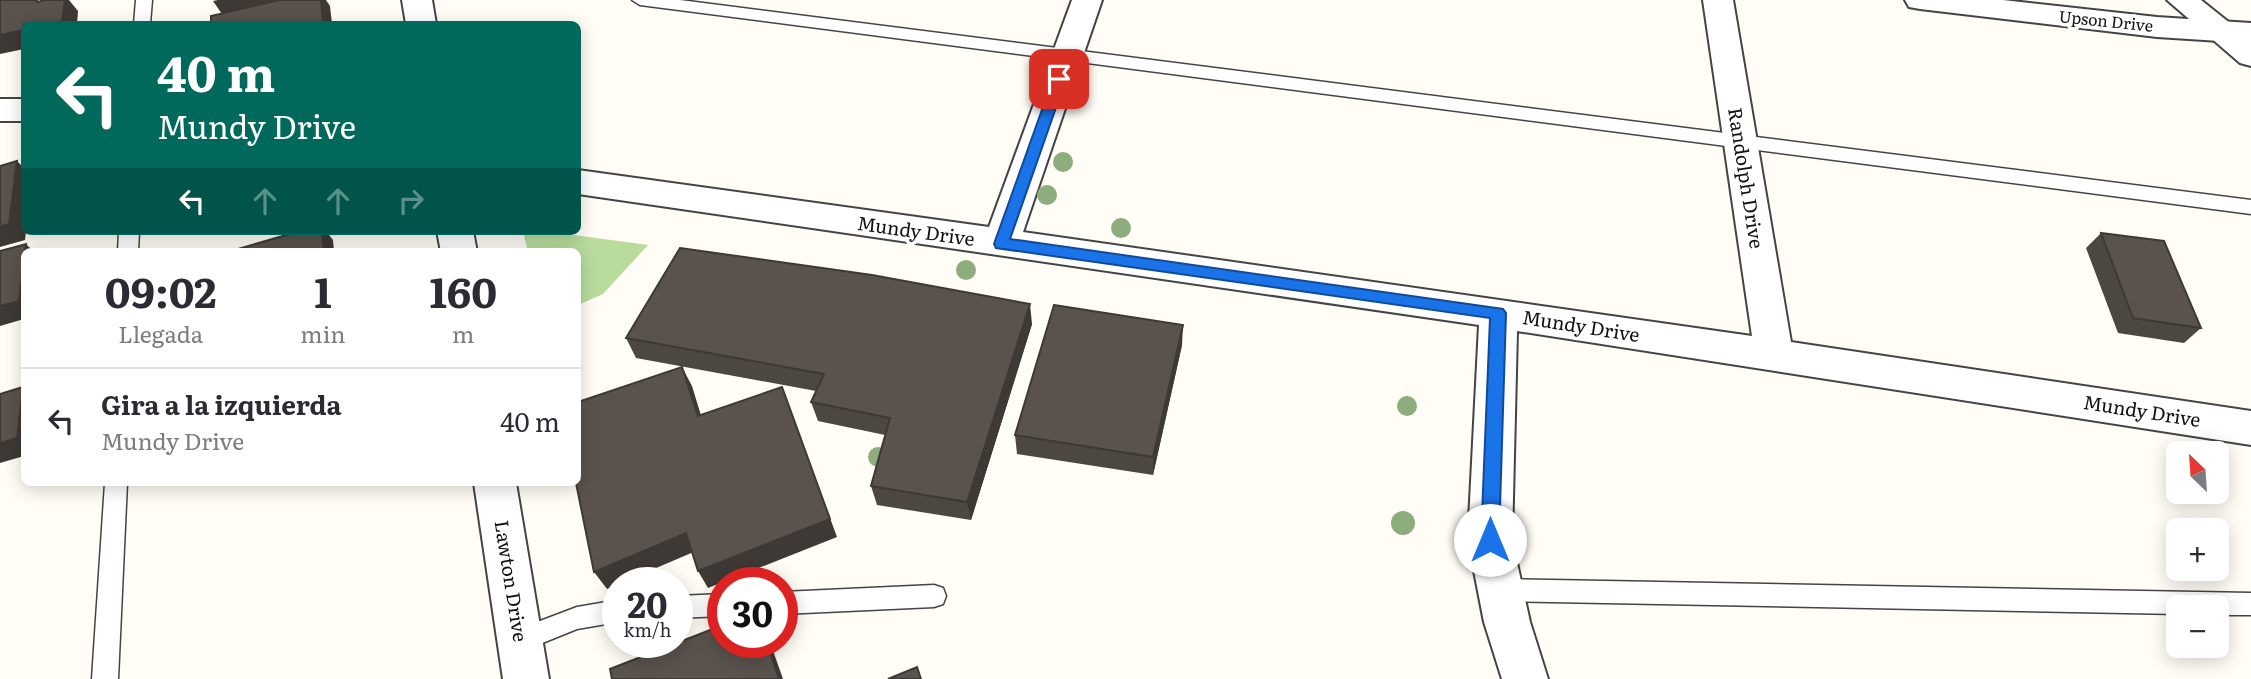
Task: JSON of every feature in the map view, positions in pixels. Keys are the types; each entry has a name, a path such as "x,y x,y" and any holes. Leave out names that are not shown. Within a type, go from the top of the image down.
{"street":[{"path":"417,0 420,21"},
{"path":"1001,244 1087,0"},
{"name":"Randolph Drive","path":"1718,0 1774,355"},
{"name":"Upson Drive","path":"1920,0 2157,27 2251,33"},
{"path":"2182,0 2251,56"},
{"path":"0,110 21,110"},
{"name":"Mundy Drive","path":"581,182 1498,313 2251,428"},
{"path":"1498,313 1490,540 1499,590 1525,679"},
{"name":"Lawton Drive","path":"495,486 523,659"}],"lane":[{"path":"142,21 144,0"},
{"path":"640,0 2251,207"},
{"path":"105,679 116,486"},
{"path":"1499,590 2251,604"},
{"path":"798,602 934,596"},
{"path":"523,659 577,618 602,614"}],"green space":[{"path":"524,235 574,235 648,245 603,294 581,304 581,248 527,248"}],"building":[{"path":"0,0 65,0 62,21 21,21 21,31 0,35"},
{"path":"279,0 321,0 323,21 211,21 211,16"},
{"path":"17,161 9,224 0,227 0,166"},
{"path":"2101,233 2164,241 2201,328 2133,318"},
{"path":"286,235 322,235 324,248 241,248"},
{"path":"26,244 26,248 21,248 19,301 0,306 0,251"},
{"path":"680,248 872,275 1030,304 967,502 871,486 890,418 811,402 824,374 626,338"},
{"path":"1054,305 1183,325 1153,457 1015,435"},
{"path":"682,367 698,416 782,387 830,519 698,571 686,533 594,572 577,486 581,486 581,401"},
{"path":"21,388 17,438 0,443 0,394"},
{"path":"707,631 707,658 772,658 779,679 612,679 610,669 638,658 693,658 693,637"},
{"path":"917,667 921,679 888,679"}],"route":[{"path":"1059,79 1001,244 1498,313 1490,540"}]}
